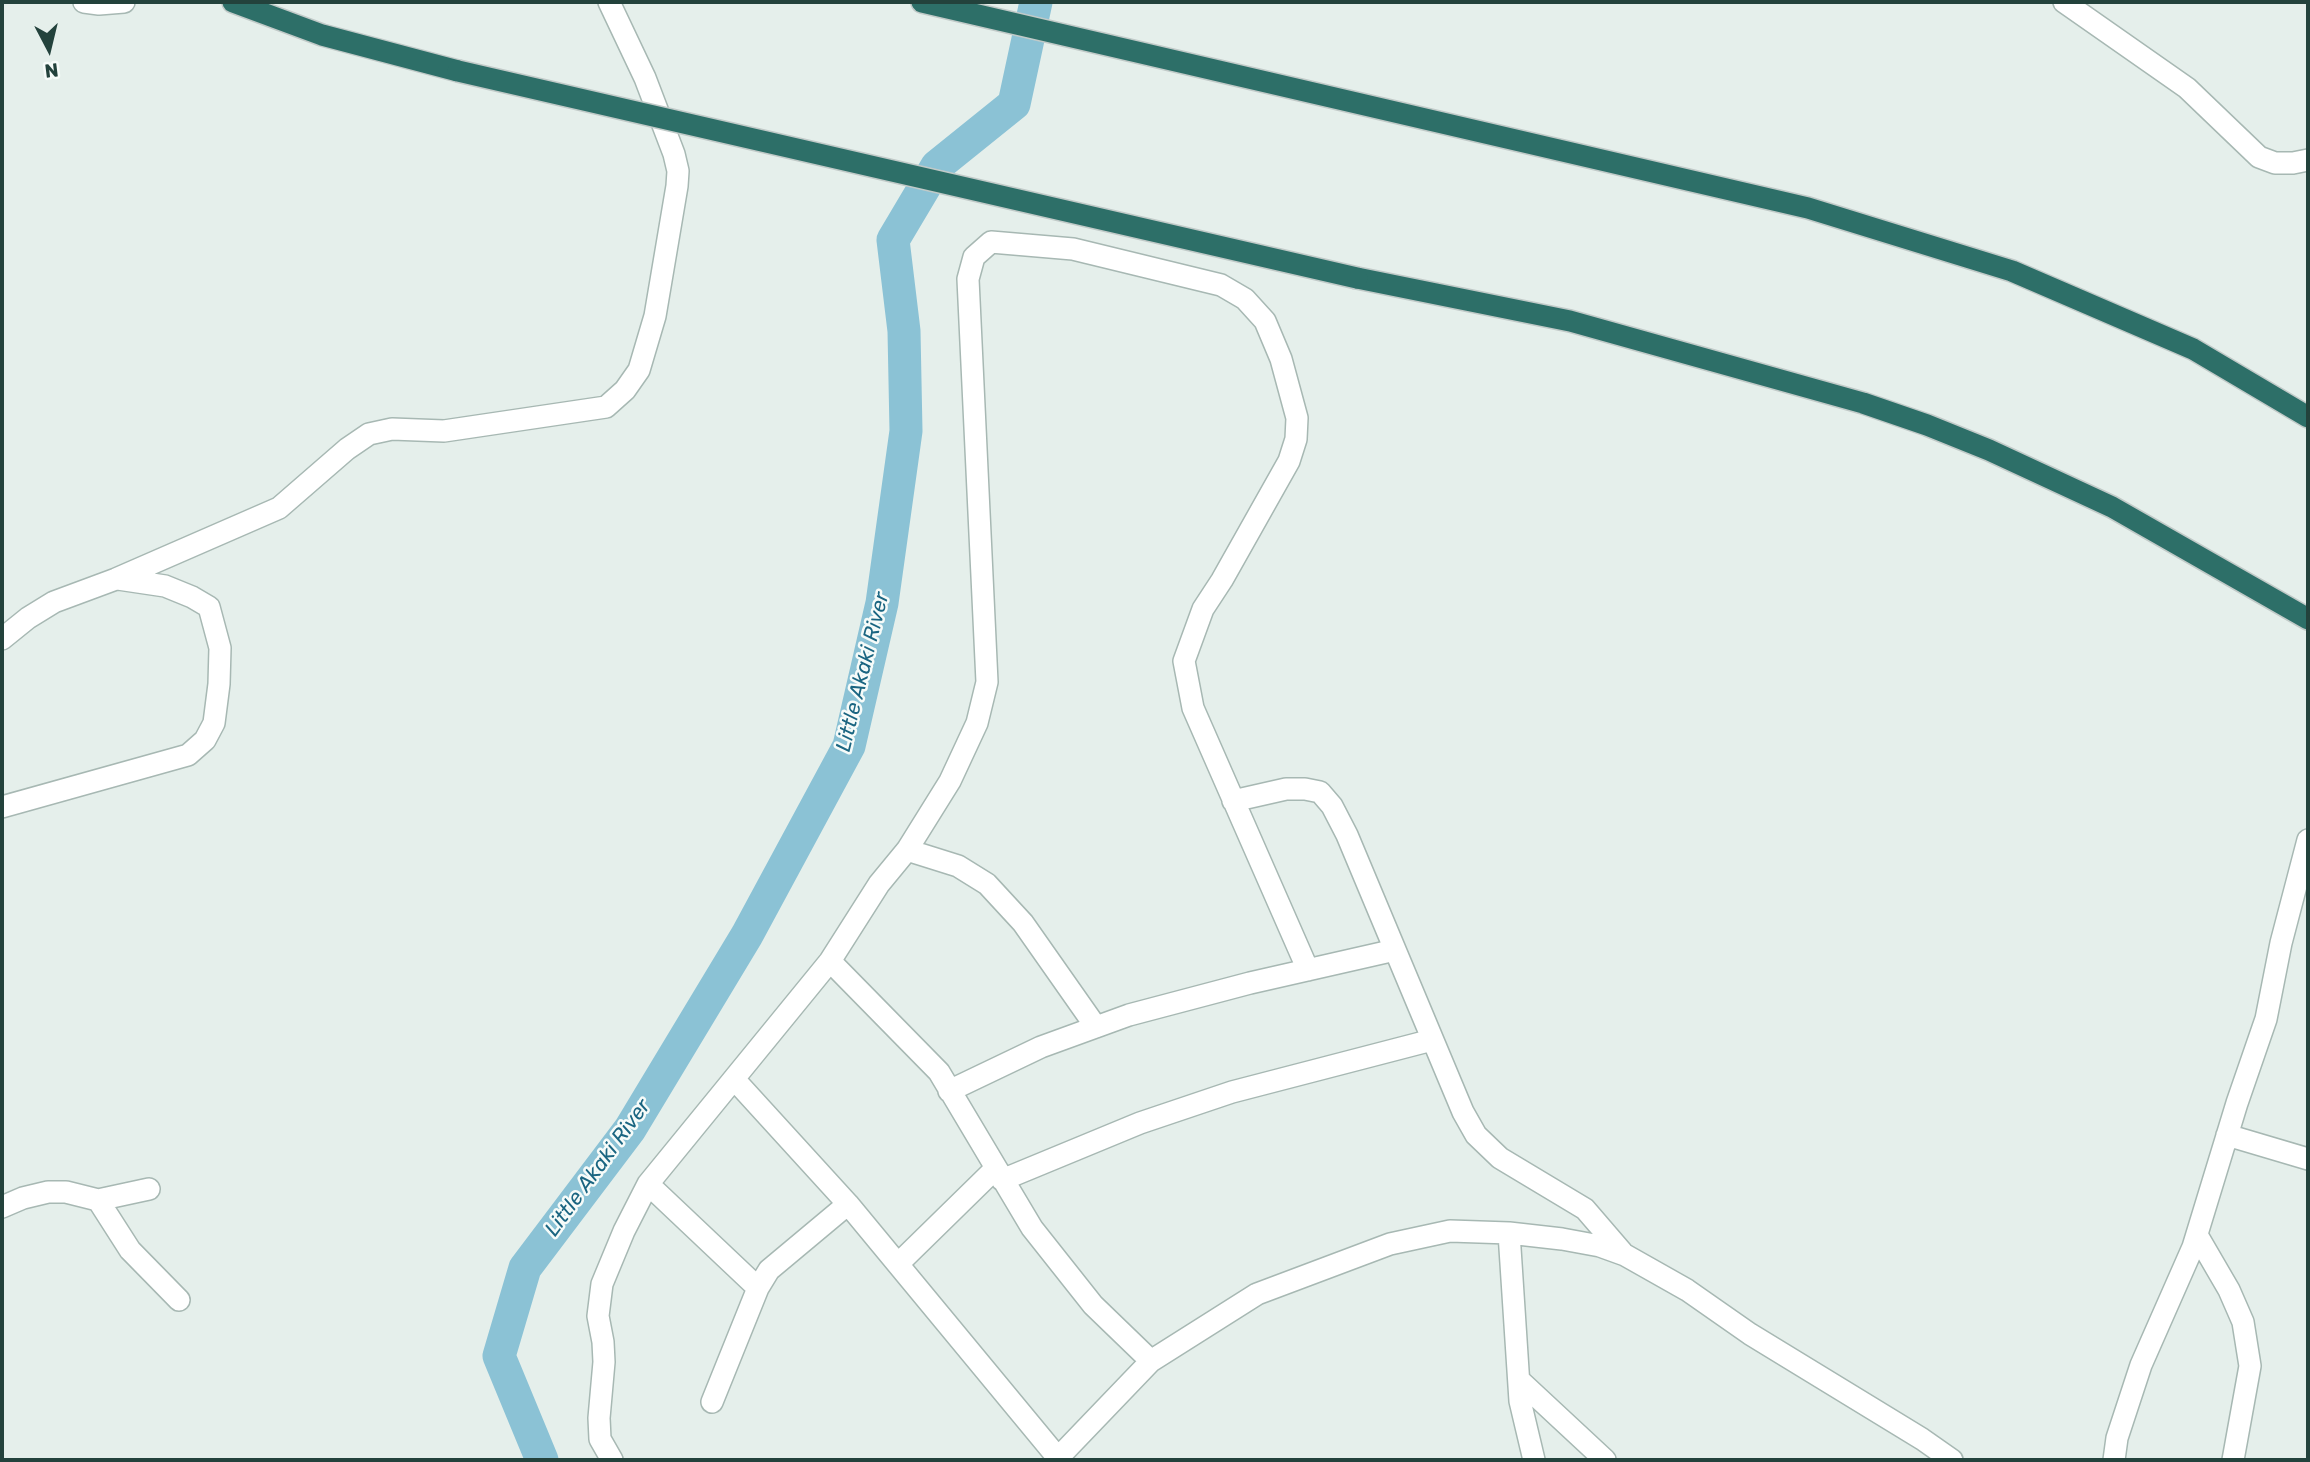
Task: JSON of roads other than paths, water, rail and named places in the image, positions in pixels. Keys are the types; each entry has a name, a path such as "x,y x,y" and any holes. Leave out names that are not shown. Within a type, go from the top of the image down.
{"highway":[{"path":"233,2 322,35 458,71 1357,278 1570,321 1863,403 1989,450 2112,507 2308,619"},
{"path":"922,2 1808,208 2012,271 2193,349 2308,416"}],"street":[{"path":"84,2 124,2"},
{"path":"2,639 54,601 116,579 279,508 347,449 369,434 392,429 444,431 606,407 625,390 639,370 655,316 678,171 645,78 609,2"},
{"path":"2064,2 2187,88 2259,157 2275,163 2308,160"},
{"path":"612,1460 600,1439 598,1418 604,1362 597,1316 602,1284 648,1184 830,961 879,884 907,850 950,781 977,723 987,682 968,279 974,257 991,242 1073,249 1221,285 1245,299 1265,321 1280,359 1297,418 1296,439 1289,461 1222,580 1202,609 1184,661 1193,708 1308,970"},
{"path":"2,807 188,755 205,740 214,723 220,648 209,607 165,586 116,579"},
{"path":"1233,801 1286,789 1320,792 1332,806 1348,835 1463,1112 1476,1135 1500,1158 1585,1209 1625,1255"},
{"path":"2114,1460 2117,1438 2141,1365 2197,1235 2266,1019 2281,943 2308,840"},
{"path":"907,850 958,866 987,884 1023,923 1096,1027"},
{"path":"949,1091 1041,1047 1129,1015 1395,950"},
{"path":"830,961 939,1072 1031,1228 1093,1306 1151,1361"},
{"path":"898,1264 999,1174 1232,1092 1433,1040"},
{"path":"734,1079 848,1204 1057,1459 1151,1361 1257,1294 1391,1244 1450,1231 1509,1233 1600,1246 1625,1255 1687,1290 1750,1334 1952,1460"},
{"path":"2227,1135 2308,1158"},
{"path":"648,1184 758,1288"},
{"path":"2,1207 48,1192 66,1192 98,1200 149,1189"},
{"path":"98,1200 130,1250 179,1300"},
{"path":"712,1402 758,1288 769,1270 848,1204"},
{"path":"1509,1233 1520,1401 1534,1460"},
{"path":"2197,1235 2244,1322 2250,1366 2234,1460"},
{"path":"1519,1380 1605,1460"}],"waterway":[{"name":"Little Akaki River","path":"542,1460 499,1356 525,1268 630,1129 747,935 849,746 882,603 906,431 904,331 893,240 937,166 1014,104 1036,2"}]}
